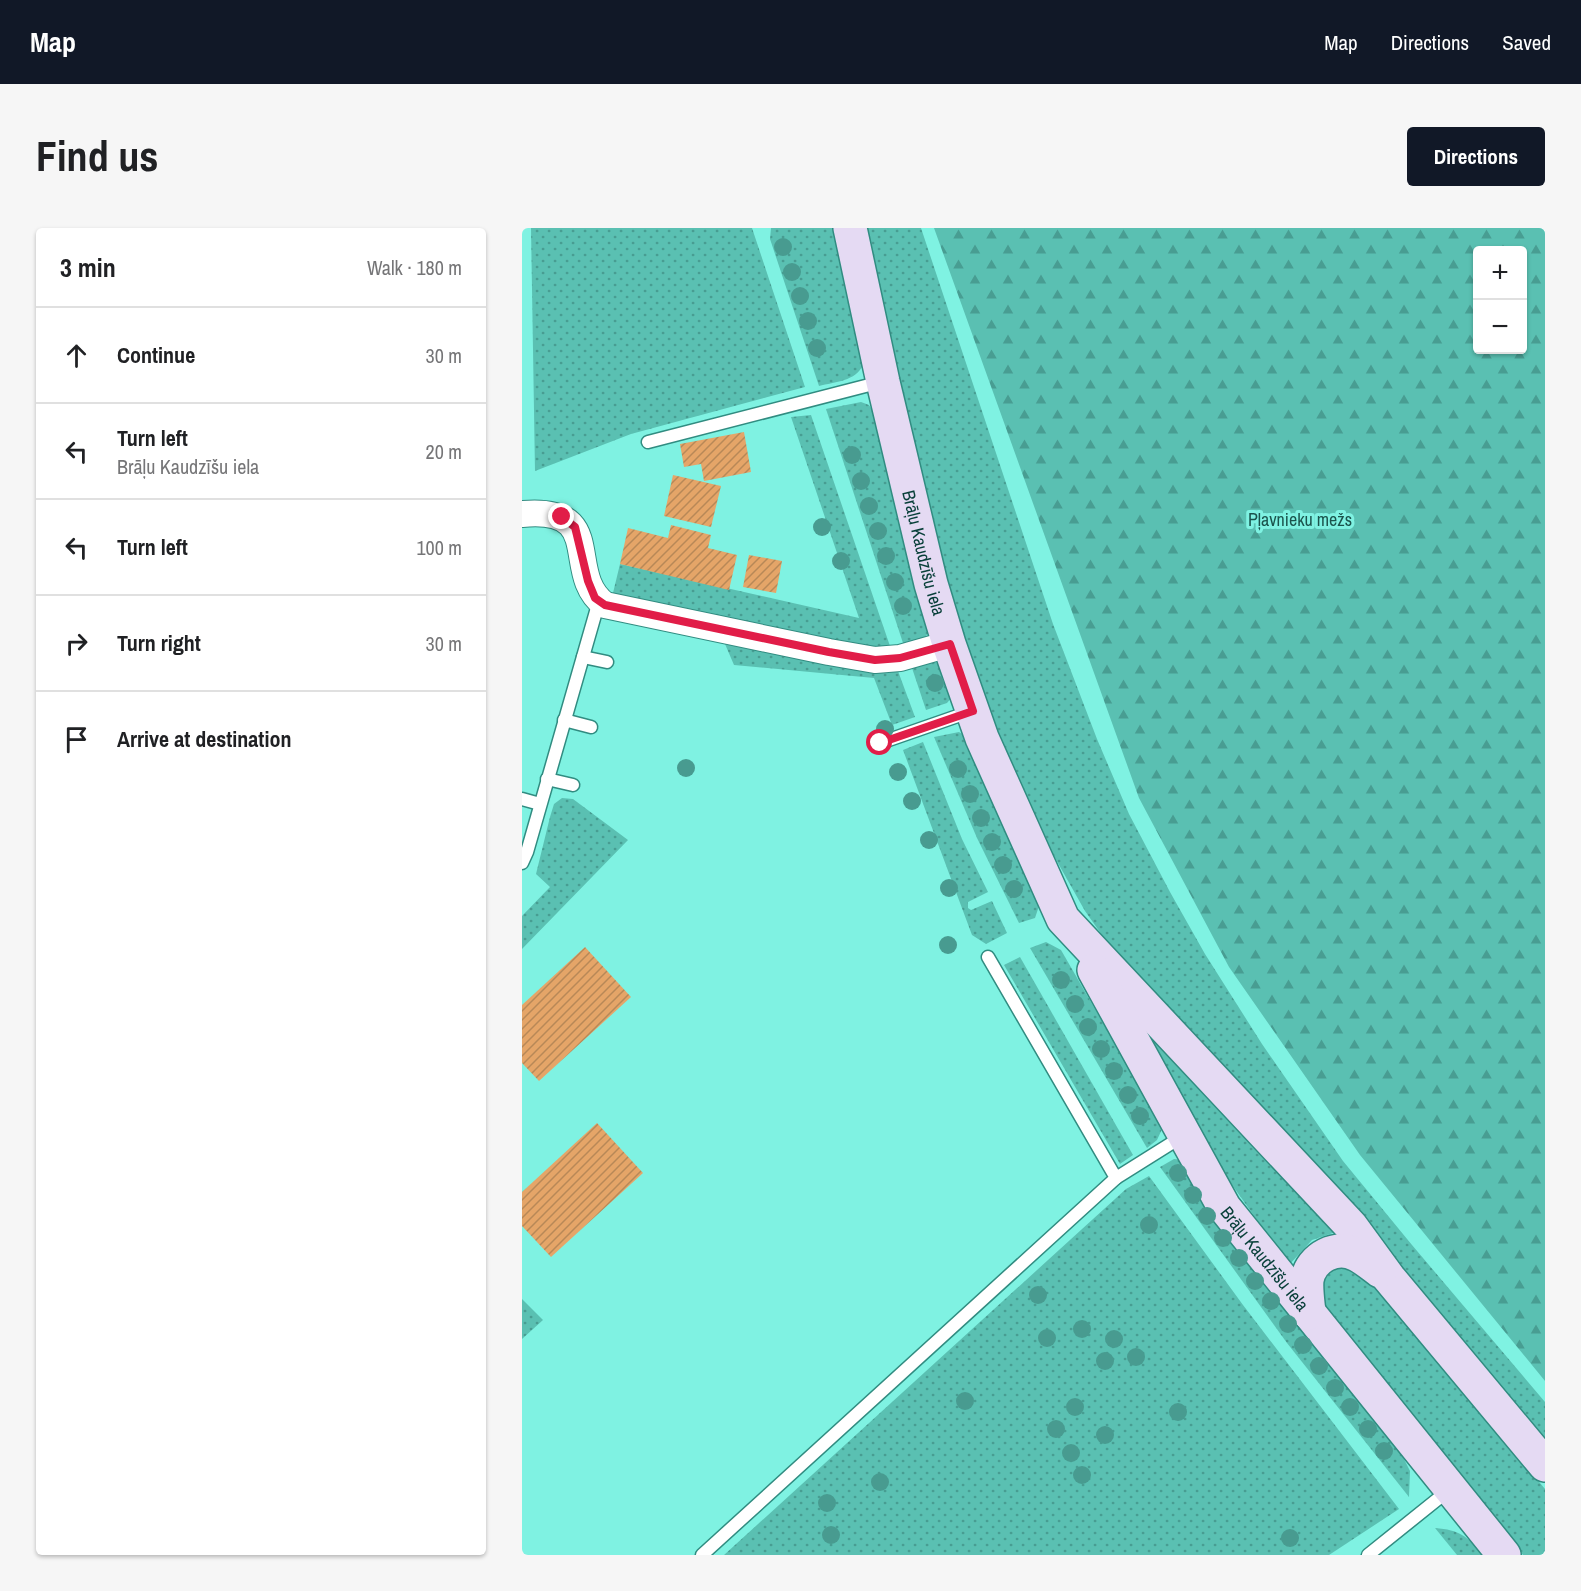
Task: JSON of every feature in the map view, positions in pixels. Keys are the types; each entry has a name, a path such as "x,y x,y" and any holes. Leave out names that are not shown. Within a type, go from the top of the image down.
{"street":[{"name":"Brāļu Kaudzīšu iela","path":"850,228 883,382 931,584 989,754 1063,919 1351,1226 1389,1278 1545,1465"},
{"path":"522,514 535,513 562,517 575,527 588,581 595,598 605,605 875,660 900,658 950,644"},
{"name":"Brāļu Kaudzīšu iela","path":"1071,929 1224,1207 1504,1555"},
{"path":"1310,1313 1307,1279 1318,1259 1329,1252 1342,1250 1356,1254 1389,1278"}],"lane":[{"path":"648,442 883,382"},
{"path":"522,863 599,601"},
{"path":"583,657 607,662"},
{"path":"880,743 973,711"},
{"path":"564,720 591,727"},
{"path":"547,779 573,785"},
{"path":"522,799 540,804"},
{"path":"988,957 1116,1178"},
{"path":"702,1555 1116,1178 1184,1135"},
{"path":"1373,1553 1450,1489"}],"green space":[{"path":"531,228 752,228 805,387 631,434 535,471"},
{"path":"771,228 833,228 863,365 850,378 819,386 770,239"},
{"path":"864,228 921,228 1053,624 1097,739 1129,814 1170,892 1205,954 1262,1044 1343,1161 1545,1402 1545,1444 1109,945 1085,911 1037,826 990,715 948,588"},
{"name":"Pļavnieku mežs","path":"934,228 1545,228 1545,1381 1360,1155 1229,967 1139,798"},
{"path":"861,402 869,405 873,411 930,629 925,638 904,646 826,409"},
{"path":"811,415 891,649 857,648 613,593 620,564 859,618 791,417"},
{"path":"725,644 873,672 898,671 915,717 892,725 874,678 734,665"},
{"path":"935,662 944,668 952,697 947,703 926,710 912,668"},
{"path":"959,732 967,737 1039,906 1035,918 1019,923 977,838 934,737"},
{"path":"923,742 962,839 988,892 968,902 968,908 971,910 992,901 1007,933 986,944 972,935 903,750"},
{"path":"562,798 573,799 628,840 522,949 522,916 550,887 536,874 554,804"},
{"path":"1046,942 1061,950 1163,1127 1157,1140 1147,1148 1030,948"},
{"path":"1020,957 1133,1155 1120,1164 1004,965"},
{"path":"1108,986 1339,1231 1312,1240 1289,1265 1200,1140"},
{"path":"1174,1159 1185,1160 1402,1455 1410,1471 1409,1497 1287,1343 1160,1167"},
{"path":"1149,1176 1243,1305 1399,1509 1329,1555 724,1555 1126,1189"},
{"path":"1333,1265 1365,1273 1545,1489 1545,1555 1523,1555 1321,1302 1322,1277"},
{"path":"522,1299 543,1320 522,1339"},
{"path":"1435,1528 1457,1532 1483,1555 1457,1555"}],"building":[{"path":"744,432 751,472 704,481 701,464 684,467 680,444"},
{"path":"673,475 721,486 711,527 664,516"},
{"path":"671,525 711,535 708,548 737,555 729,590 620,564 628,528 668,538"},
{"path":"749,555 782,561 776,593 743,587"},
{"path":"585,947 631,997 539,1081 522,1063 522,1005"},
{"path":"597,1123 643,1173 551,1257 522,1226 522,1192"}],"route":[{"path":"562,517 575,527 588,581 595,598 605,605 875,660 900,658 950,644 973,711 880,743"}]}
